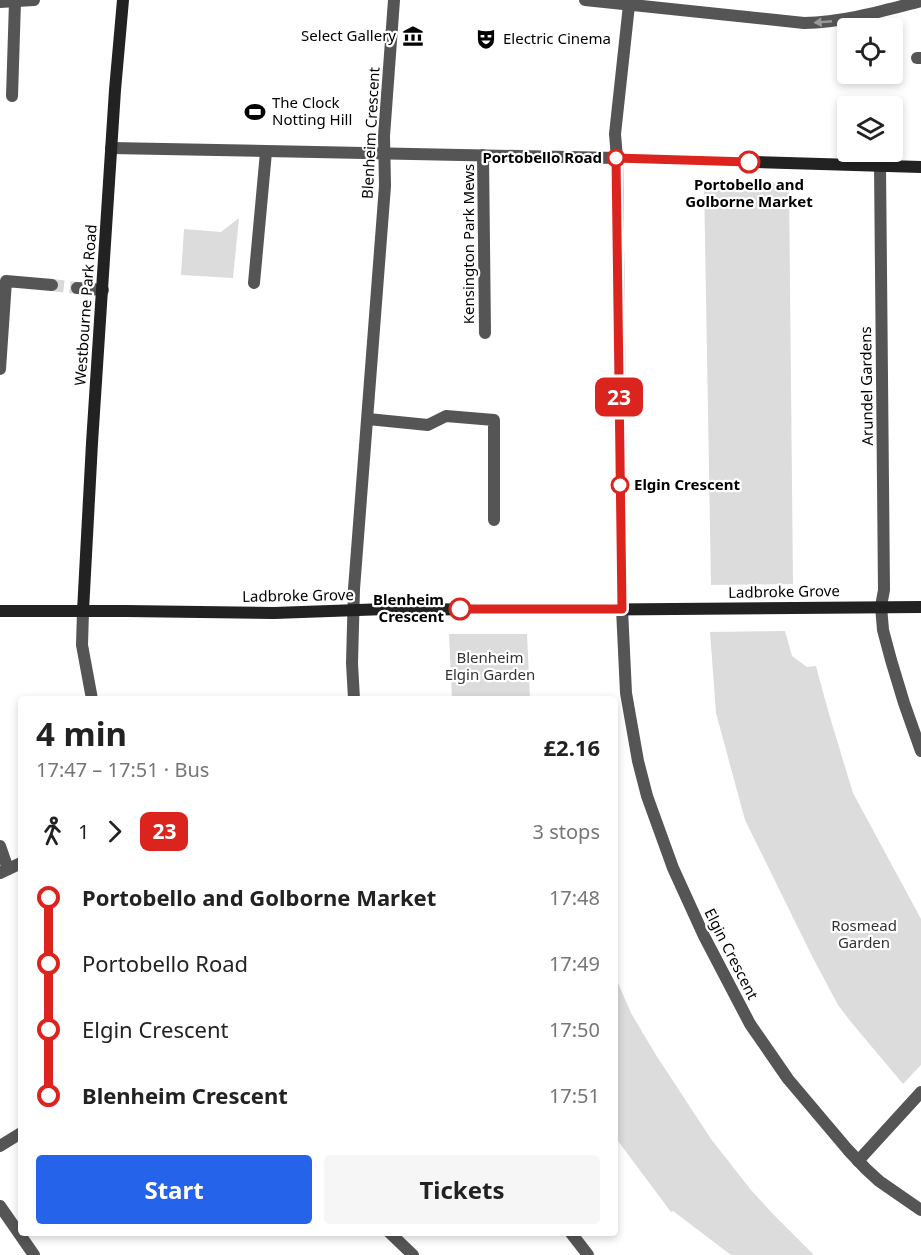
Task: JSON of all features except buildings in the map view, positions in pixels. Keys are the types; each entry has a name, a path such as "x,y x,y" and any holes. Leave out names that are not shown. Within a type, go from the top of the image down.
{"main road":[{"name":"Westbourne Park Road","path":"83,611 111,148 123,0"},
{"path":"616,158 921,167"},
{"name":"Elgin Crescent","path":"616,158 622,609"},
{"name":"Ladbroke Grove","path":"0,611 274,612 921,607"}],"street":[{"path":"0,2 34,0"},
{"name":"Blenheim Crescent","path":"354,696 353,610 385,186 384,154 394,0"},
{"path":"585,0 804,23 867,15 921,1"},
{"path":"12,96 15,2"},
{"name":"Elgin Crescent","path":"616,158 615,134 638,4"},
{"path":"0,64 13,65"},
{"path":"111,148 616,158"},
{"path":"254,283 267,152"},
{"name":"Kensington Park Mews","path":"483,155 485,333"},
{"name":"Arundel Gardens","path":"880,165 884,590 881,606 882,622 891,660 921,751"},
{"path":"0,369 6,281 52,285"},
{"path":"77,288 103,290"},
{"path":"368,419 428,425 446,416 494,420 494,520"},
{"name":"Elgin Crescent","path":"622,609 626,693 632,733 647,796 673,868 704,936 750,1024 788,1079 858,1161 879,1181 921,1210"},
{"path":"83,611 82,645 91,696"},
{"path":"0,846 4,871 18,864"},
{"path":"858,1161 921,1092"},
{"path":"0,1146 18,1135"},
{"path":"0,1206 18,1232"},
{"path":"21,1236 34,1255"},
{"path":"393,1236 413,1255"},
{"path":"573,1236 588,1255"}],"green space":[{"path":"704,182 789,184 793,584 711,585"},
{"path":"239,218 233,278 181,275 184,229 221,232"},
{"name":"Rosmead Garden","path":"785,631 792,656 807,667 816,666 853,793 921,919 921,1065 903,1084 838,1005 812,956 745,820 716,713 710,632"},
{"name":"Blenheim Elgin Garden","path":"449,634 527,634 530,696 452,696"},
{"path":"618,983 631,1013 656,1055 711,1139 751,1190 814,1255 731,1255 673,1211 671,1212 618,1141"}],"tunnel":[{"path":"52,285 77,288"}],"bus line":[{"name":"23","path":"460,609 622,609 616,158 749,162"}],"place":[{"name":"Select Gallery","path":"413,36"},
{"name":"Electric Cinema","path":"486,39"},
{"name":"The Clock Notting Hill","path":"255,112"},
{"name":"Portobello Road","path":"616,158"},
{"name":"Portobello and Golborne Market","path":"749,162"},
{"name":"Elgin Crescent","path":"620,485"},
{"name":"Blenheim Crescent","path":"460,609"}]}
